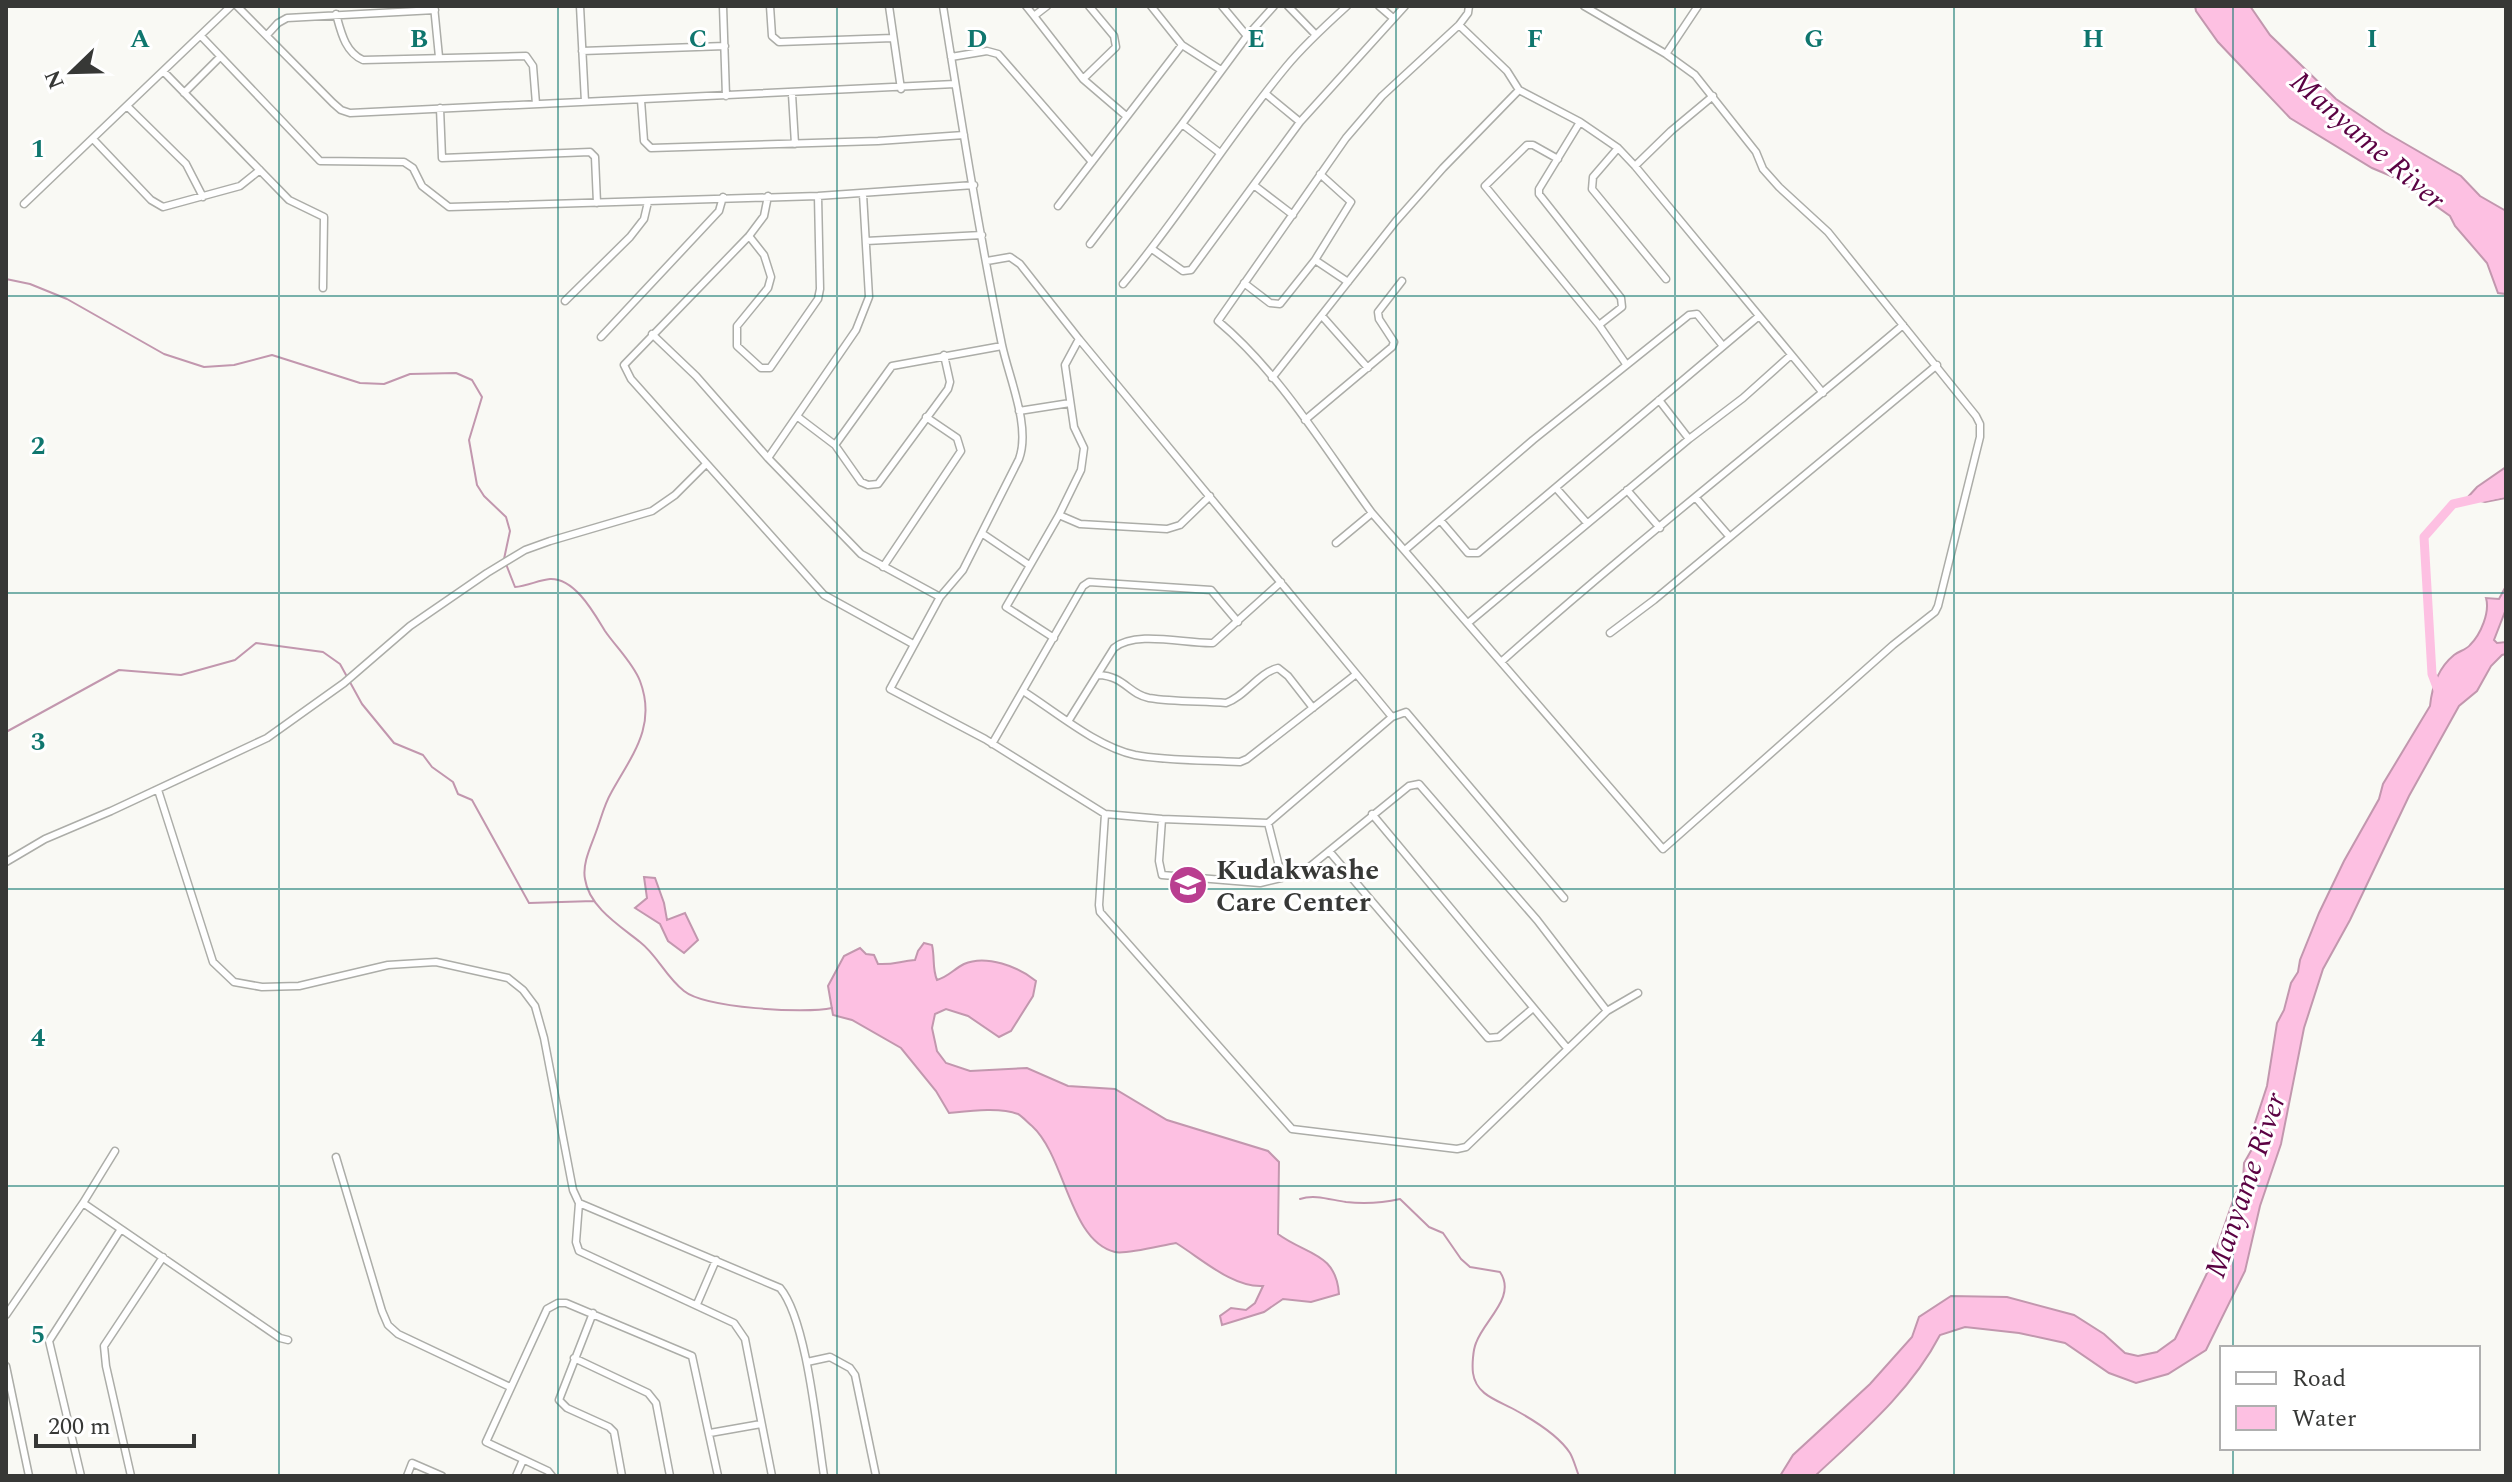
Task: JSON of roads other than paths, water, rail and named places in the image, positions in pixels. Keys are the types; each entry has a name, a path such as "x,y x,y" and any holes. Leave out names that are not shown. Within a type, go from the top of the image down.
{"street":[{"path":"24,204 234,6 341,110 350,113 901,89 955,84"},
{"path":"580,6 585,102"},
{"path":"723,6 726,96"},
{"path":"770,6 772,36 779,42 893,38"},
{"path":"889,6 901,89"},
{"path":"945,6 955,84 1002,346 1019,411 1021,454 961,574 940,597 890,689 992,744 1105,814 1162,819 1268,823 1392,717 1406,712 1564,898"},
{"path":"1026,6 1083,79 1125,115"},
{"path":"1034,16 1047,6"},
{"path":"1083,79 1116,47 1114,36 1089,6"},
{"path":"1151,6 1182,45 1221,70"},
{"path":"1222,6 1247,36"},
{"path":"1090,244 1247,36 1274,6"},
{"path":"1288,6 1316,35"},
{"path":"1123,284 1286,67 1347,6"},
{"path":"1379,6 1393,18"},
{"path":"1152,249 1183,271 1191,270 1300,122 1405,6"},
{"path":"1469,6 1459,25 1382,96 1346,138 1218,321 1272,378 1372,513 1663,849 1893,645 1935,612 1980,437 1980,424 1937,365 1828,232 1763,169 1756,152 1695,75 1666,54 1584,6"},
{"path":"1666,54 1698,6"},
{"path":"267,35 284,19 435,8 439,57"},
{"path":"336,14 345,43 357,58 526,56 533,66 536,104"},
{"path":"1459,25 1507,71 1519,90 1580,122 1618,148 1823,393"},
{"path":"201,36 320,161 404,162 413,168 422,186 449,207 818,196 974,185"},
{"path":"1058,206 1125,115 1182,45"},
{"path":"582,51 725,46"},
{"path":"951,57 987,51 998,54 1092,162"},
{"path":"184,93 220,57"},
{"path":"164,72 289,200 324,217 323,288"},
{"path":"1272,378 1396,221 1519,90"},
{"path":"792,94 795,144"},
{"path":"1266,94 1300,122"},
{"path":"1635,166 1713,96"},
{"path":"641,100 644,141 651,148 964,135"},
{"path":"128,107 186,164 203,197"},
{"path":"440,108 442,158 590,152 595,157 597,203"},
{"path":"1580,122 1539,189 1539,194 1621,298 1622,307 1599,325"},
{"path":"1182,124 1220,153"},
{"path":"93,139 157,205 170,206 240,186 260,170"},
{"path":"1558,159 1533,145 1527,145 1485,186 1599,325 1626,364"},
{"path":"1618,148 1593,177 1592,189 1666,279"},
{"path":"1244,283 1270,303 1280,304 1315,260 1351,202 1320,174"},
{"path":"1255,186 1293,215"},
{"path":"768,458 859,324 870,293 863,194"},
{"path":"768,196 764,216 749,236 624,365 631,379 705,465 824,595 913,644"},
{"path":"749,236 764,255 771,277 768,288 737,326 737,346 761,368 770,368 818,299 818,196"},
{"path":"601,337 719,211 723,197"},
{"path":"565,301 630,237 644,219 648,202"},
{"path":"866,241 982,235"},
{"path":"987,261 1010,257 1020,264 1392,717"},
{"path":"1315,260 1348,282"},
{"path":"1305,420 1394,345 1378,312 1402,281"},
{"path":"1405,550 1626,364 1689,315 1697,314 1723,346"},
{"path":"1322,316 1368,368"},
{"path":"1440,520 1468,553 1478,553 1759,316"},
{"path":"1501,662 1578,593 1903,325"},
{"path":"652,334 696,376 768,458 861,554 940,597"},
{"path":"1054,638 1006,607 1081,470 1085,452 1074,427 1065,365 1079,339"},
{"path":"835,445 888,369 902,363 1002,346"},
{"path":"798,417 835,445 861,482 878,484 950,385 944,355"},
{"path":"1468,623 1689,439 1743,398 1791,355"},
{"path":"1610,633 1937,365"},
{"path":"1659,400 1689,439"},
{"path":"1019,411 1070,403"},
{"path":"883,567 961,451 957,438 926,417"},
{"path":"6,862 45,839 267,738 344,683 410,626 487,573 525,550 652,511 675,495 705,465"},
{"path":"1556,488 1587,523"},
{"path":"1627,490 1660,528"},
{"path":"1059,515 1080,524 1167,529 1180,525 1210,496"},
{"path":"1696,498 1729,536"},
{"path":"1336,543 1372,513"},
{"path":"983,534 1029,565"},
{"path":"992,744 1083,586 1089,582 1211,590 1238,622"},
{"path":"1069,720 1114,648 1128,640 1213,643 1281,582"},
{"path":"1098,675 1113,676 1150,698 1226,703 1269,671 1278,668 1313,708"},
{"path":"1023,691 1075,727 1134,754 1240,762 1355,675"},
{"path":"1162,819 1159,861 1162,875 1260,883 1302,873 1372,814 1409,786 1419,784 1537,920 1607,1011"},
{"path":"158,790 213,962 234,982 262,987 299,986 388,965 436,962 508,978 523,990 535,1006 544,1038 573,1190 579,1203 576,1242 579,1251 730,1320 742,1331 772,1476"},
{"path":"1105,814 1100,912 1292,1129 1461,1149 1486,1129 1607,1011 1638,993"},
{"path":"1372,814 1567,1048"},
{"path":"1268,823 1282,878"},
{"path":"1329,851 1488,1038 1499,1037 1532,1009"},
{"path":"6,1315 115,1151"},
{"path":"336,1157 388,1325 398,1334 510,1387"},
{"path":"83,1203 280,1338 288,1340"},
{"path":"579,1203 783,1291 792,1309 807,1362 824,1475 814,1476"},
{"path":"81,1476 49,1341 121,1229"},
{"path":"131,1476 104,1346 163,1257"},
{"path":"697,1304 716,1260"},
{"path":"552,1476 548,1471 486,1442 550,1306 566,1303 692,1356 718,1476"},
{"path":"593,1313 559,1400 567,1408 614,1432 622,1476"},
{"path":"807,1362 830,1357 850,1368 855,1375 876,1476"},
{"path":"574,1358 653,1398 670,1476"},
{"path":"6,1366 29,1476"},
{"path":"710,1433 761,1424"},
{"path":"516,1476 523,1460"},
{"path":"407,1476 412,1463 442,1476"}],"water":[{"name":"Manyame River","path":"2195,6 2250,6 2270,35 2336,99 2461,176 2480,196 2506,211 2506,294 2498,293 2487,263 2450,216 2398,179 2372,168 2290,118 2218,42"},
{"path":"2506,467 2506,498 2485,502 2467,498 2477,487"},
{"name":"Manyame River","path":"2506,586 2506,609 2494,640 2497,643 2506,642 2506,654 2491,666 2477,691 2459,706 2409,796 2323,969 2304,1028 2281,1144 2260,1206 2245,1271 2206,1350 2168,1374 2136,1383 2109,1373 2065,1343 2019,1333 1965,1327 1940,1335 1900,1393 1815,1476 1780,1476 1793,1455 1870,1384 1912,1337 1919,1317 1951,1296 2007,1297 2074,1315 2104,1334 2125,1353 2138,1356 2157,1352 2175,1339 2210,1267 2235,1195 2243,1181 2244,1163 2252,1149 2251,1135 2267,1086 2277,1023 2319,913 2379,799 2383,784 2430,706 2440,672 2448,660 2468,647 2478,635 2486,616 2486,598 2499,599"},
{"path":"644,877 655,878 667,920 685,913 698,940 684,953 668,941 660,924 635,908 647,898"},
{"path":"924,943 932,945 937,980 964,964 982,960 1012,967 1036,981 1033,996 1011,1031 999,1037 968,1016 946,1009 935,1014 932,1028 937,1051 946,1063 970,1071 1027,1068 1068,1086 1115,1089 1167,1120 1268,1151 1279,1162 1278,1234 1326,1262 1337,1280 1339,1294 1311,1302 1283,1299 1264,1312 1222,1325 1220,1316 1231,1308 1246,1310 1255,1303 1263,1286 1229,1277 1176,1243 1120,1253 1100,1245 1087,1232 1077,1215 1043,1140 1021,1116 994,1110 949,1113 936,1091 901,1048 852,1020 833,1015 828,986 844,956 860,948 866,954 874,955 878,964 915,960"}],"waterway":[{"path":"6,279 30,284 67,299 164,354 204,367 234,365 272,355 360,383 384,384 410,374 456,373 472,380 482,397 469,440 477,485 506,517 510,531 504,559 515,587 550,579 568,584 589,606 633,668 644,697 646,712 640,740 606,802 586,861 584,873 592,898 606,915 646,948 677,985 695,997 756,1008 832,1008"},
{"path":"2438,690 2432,674 2424,537 2453,504 2506,492"},
{"path":"6,732 119,670 181,675 235,660 256,643 323,652 340,664 362,704 394,743 423,755 432,767 453,782 458,794 472,800 529,903 594,901"},
{"path":"1300,1199 1317,1197 1367,1203 1400,1199 1429,1227 1443,1233 1470,1267 1500,1272 1505,1290 1475,1346 1475,1381 1490,1397 1531,1419 1560,1441 1570,1453 1579,1476"}],"place":[{"name":"Kudakwashe Care Center","path":"1188,885"}]}
